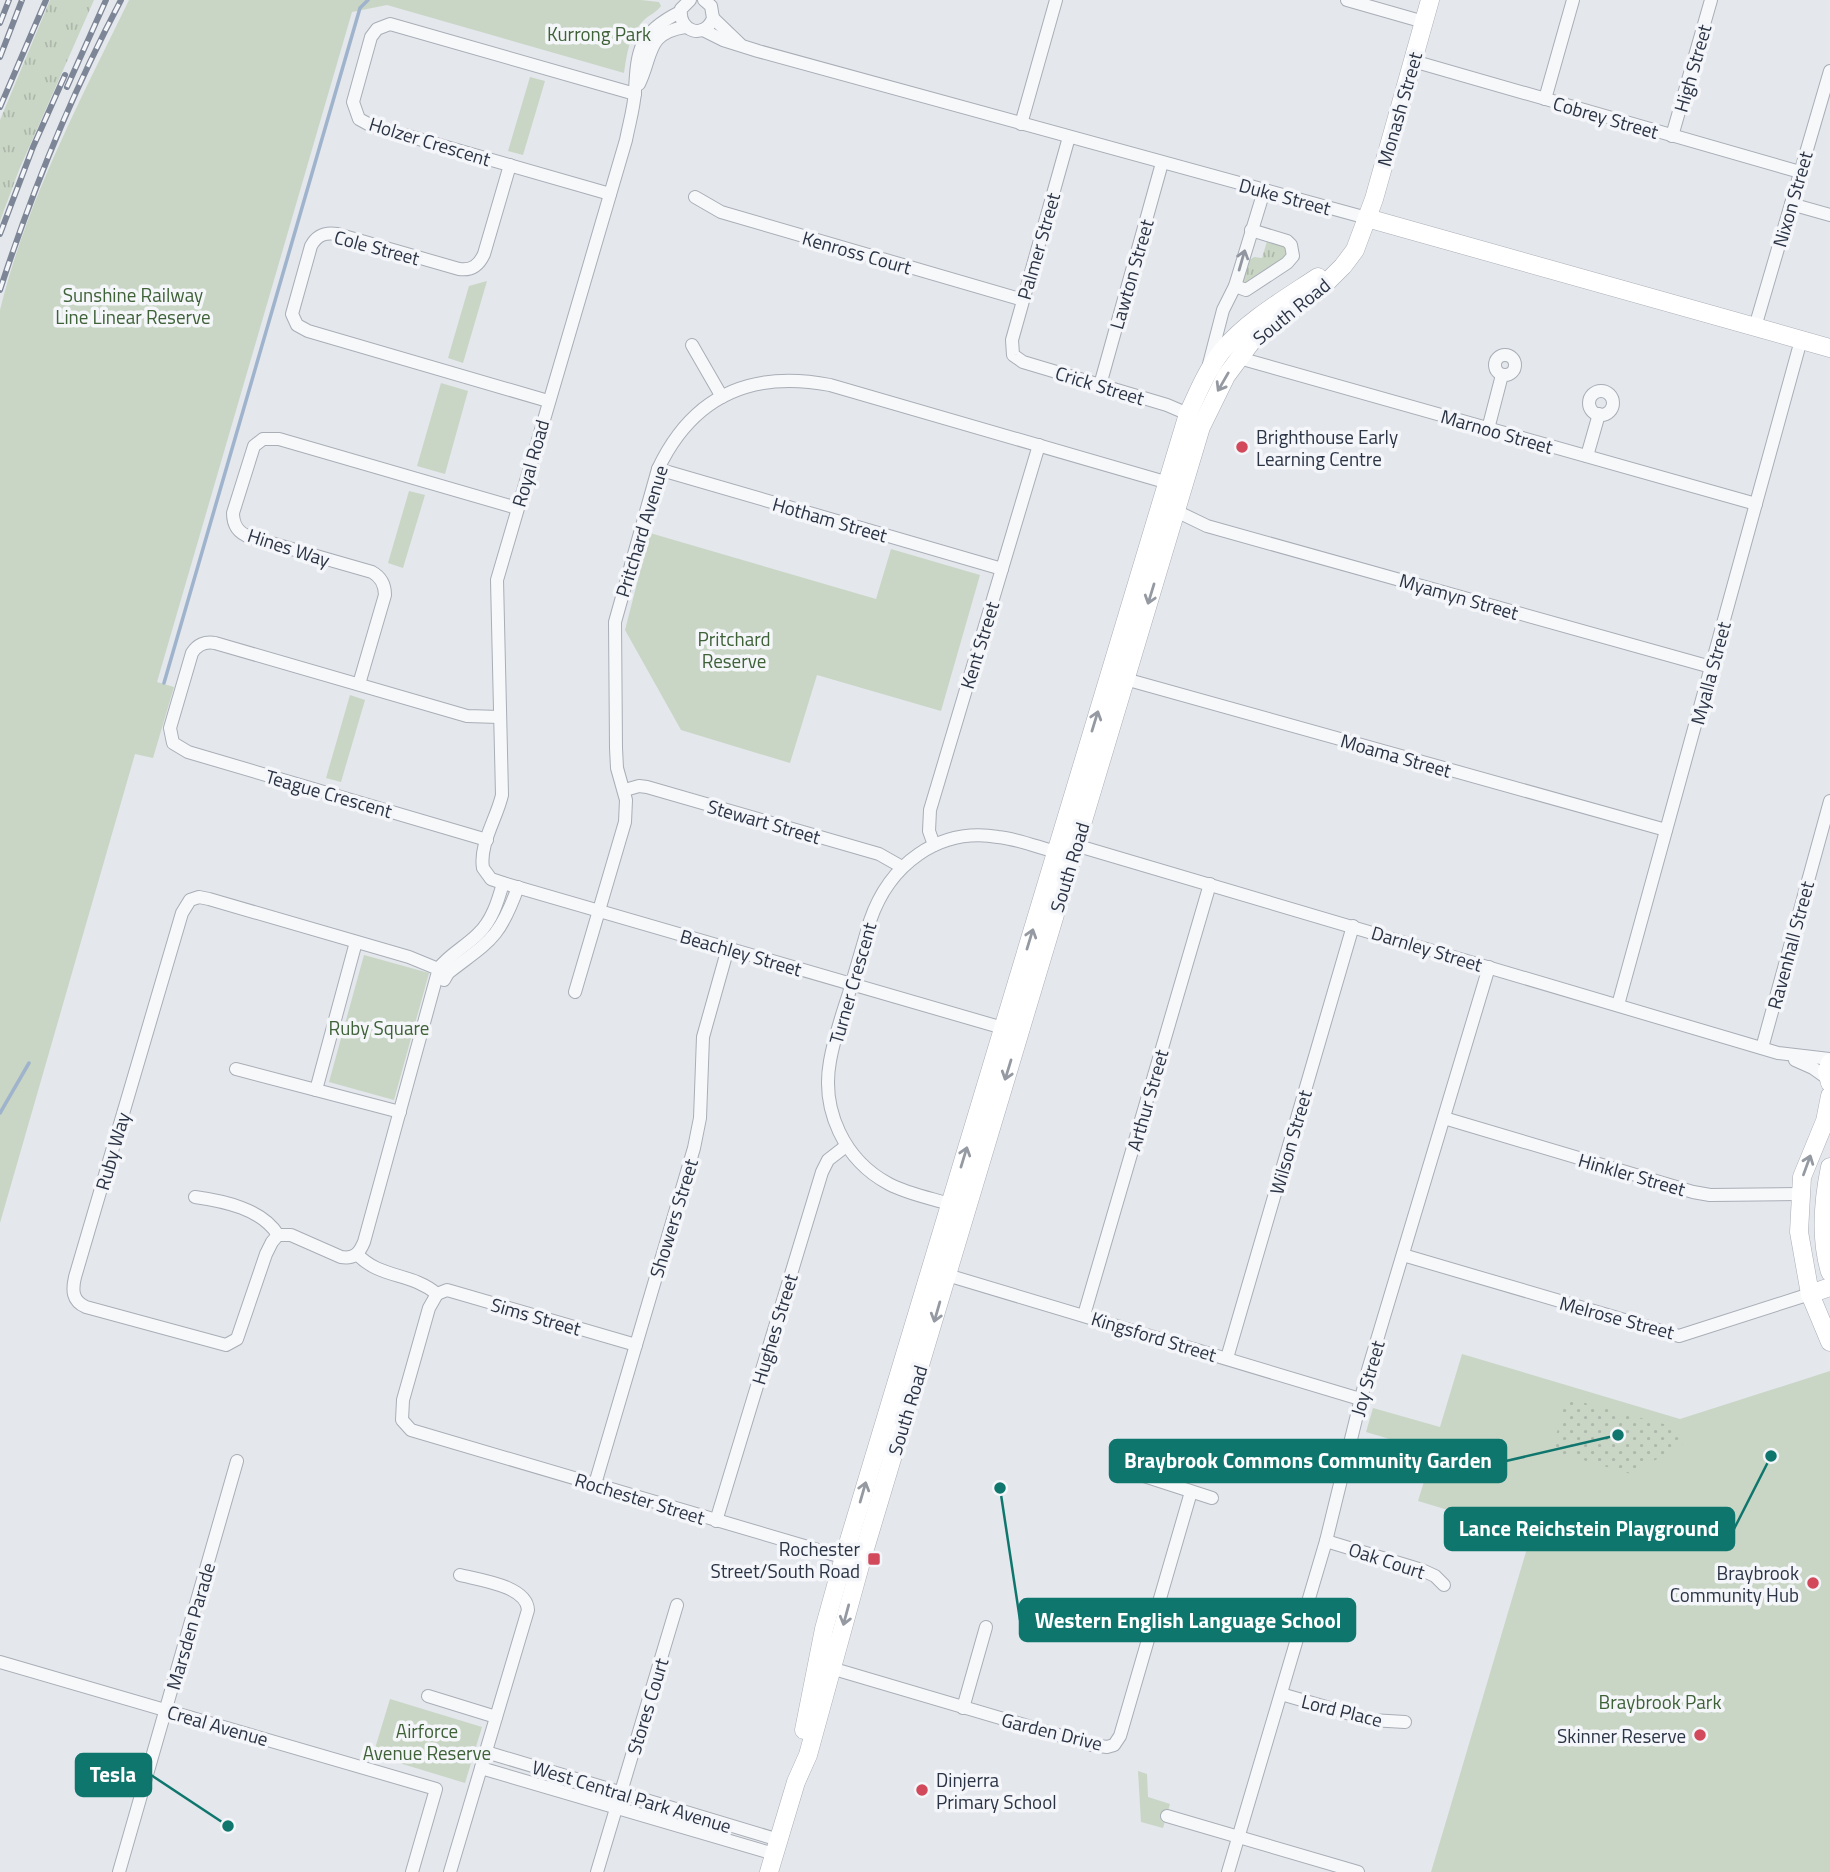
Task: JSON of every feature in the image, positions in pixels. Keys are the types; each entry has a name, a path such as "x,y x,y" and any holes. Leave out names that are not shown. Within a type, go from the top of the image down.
{"street":[{"name":"Duke Street","path":"704,0 711,6 713,18 740,44"},
{"path":"1021,124 1056,0"},
{"path":"1347,0 1424,22"},
{"name":"Monash Street","path":"1367,218 1430,0"},
{"path":"1545,99 1573,0"},
{"name":"High Street","path":"1672,136 1711,0"},
{"path":"684,5 681,20 685,27"},
{"name":"Royal Road","path":"483,868 487,840 502,794 497,580 626,140 635,94 639,52 645,37 684,5"},
{"path":"703,30 713,18"},
{"name":"Holzer Crescent","path":"610,194 370,125 359,119 353,102 371,37 377,29 386,24 398,24 635,94"},
{"name":"Duke Street","path":"685,27 693,31 703,30 723,40 758,51 1830,348"},
{"name":"Royal Road","path":"635,94 655,42 663,33 685,27"},
{"name":"Cobrey Street","path":"1413,61 1800,172"},
{"name":"Nixon Street","path":"1755,327 1830,71"},
{"name":"Palmer Street","path":"1013,355 1012,340 1069,137"},
{"name":"Lawton Street","path":"1100,385 1162,163"},
{"name":"Cole Street","path":"510,165 484,254 477,265 467,270 459,270 337,234 324,233 314,240 311,246 292,314 297,325 308,331 548,401"},
{"name":"South Road","path":"1208,372 1223,310 1235,286 1264,191"},
{"name":"Kenross Court","path":"695,197 721,212 1023,300"},
{"path":"1791,204 1830,215"},
{"name":"South Road","path":"774,1855 796,1782 800,1749 852,1560 1012,1029 1056,852 1175,484 1194,449 1210,407 1226,376 1252,341 1325,284 1343,266 1355,250 1367,218"},
{"name":"South Road","path":"939,1273 950,1204 1075,845 1173,520 1175,484 1188,414 1208,372 1222,351 1238,334 1321,275 1367,218"},
{"path":"1235,286 1246,290 1287,264 1293,257 1291,245 1287,241 1251,230"},
{"name":"Myalla Street","path":"1618,1005 1801,340"},
{"path":"692,345 722,397"},
{"name":"Crick Street","path":"1013,355 1023,362 1188,414"},
{"name":"Marnoo Street","path":"1239,358 1756,504"},
{"path":"1488,429 1502,375"},
{"name":"Pritchard Avenue","path":"575,992 627,810 625,790 617,768 613,644 615,622 659,468 669,446 700,412 722,397 754,383 804,380 830,385 1175,484"},
{"path":"1587,456 1599,414"},
{"name":"Hines Way","path":"359,684 384,595 382,581 372,572 250,537 238,530 233,513 254,446 263,439 279,439 517,508"},
{"name":"Kent Street","path":"934,845 929,831 930,810 1039,445"},
{"name":"Hotham Street","path":"659,468 1002,569"},
{"name":"Myamyn Street","path":"1173,520 1207,526 1711,667"},
{"name":"Teague Crescent","path":"359,684 206,642 198,647 191,658 170,728 173,743 188,752 487,840"},
{"name":"Moama Street","path":"1125,679 1666,831"},
{"path":"359,684 467,716 499,717"},
{"name":"Stewart Street","path":"625,790 647,786 879,854 902,867"},
{"name":"Ravenhall Street","path":"1762,1048 1830,801"},
{"name":"Turner Crescent","path":"950,1204 888,1184 874,1175 846,1146 837,1128 831,1107 828,1072 851,984 876,904 892,877 934,845 953,839 984,836 1016,840 1056,852"},
{"path":"1056,852 1075,845"},
{"name":"Darnley Street","path":"1075,845 1762,1048 1813,1068 1830,1080"},
{"name":"Beachley Street","path":"483,868 491,878 503,883 1012,1029"},
{"path":"482,940 503,883"},
{"name":"Arthur Street","path":"1084,1315 1210,884"},
{"path":"195,1197 222,1202 257,1214 270,1224 278,1235 290,1235 341,1257 349,1258 357,1254 364,1242 427,1015 432,988 443,971 447,958 502,927 517,887"},
{"name":"Ruby Way","path":"278,1235 266,1254 237,1339 226,1345 86,1307 77,1301 73,1293 185,905 199,897 209,899 356,942 443,971"},
{"name":"Wilson Street","path":"1227,1358 1353,926"},
{"path":"316,1090 356,942"},
{"name":"Showers Street","path":"595,1483 694,1149 700,1118 703,1037 728,948"},
{"name":"Joy Street","path":"1227,1872 1326,1541 1360,1399 1489,967"},
{"name":"Darnley Street","path":"1778,1053 1830,1080"},
{"path":"236,1069 400,1112"},
{"path":"1830,1080 1825,1121 1805,1167 1800,1194 1799,1232 1810,1294 1830,1342"},
{"name":"Hinkler Street","path":"1444,1118 1693,1192 1710,1195 1825,1196"},
{"name":"Hughes Street","path":"716,1521 822,1172 828,1160 846,1146"},
{"path":"1830,1167 1825,1196 1824,1231 1830,1272"},
{"path":"357,1254 371,1267 417,1281 437,1294"},
{"name":"Melrose Street","path":"1403,1255 1679,1336 1830,1287"},
{"name":"Kingsford Street","path":"939,1273 1360,1399"},
{"name":"Sims Street","path":"437,1294 447,1290 636,1345"},
{"name":"Rochester Street","path":"437,1294 429,1308 400,1412 406,1426 419,1433 852,1560"},
{"name":"Marsden Parade","path":"119,1872 237,1461"},
{"path":"1138,1474 1212,1498"},
{"name":"Garden Drive","path":"824,1666 1093,1745 1114,1745 1120,1735 1191,1492"},
{"name":"Oak Court","path":"1326,1541 1422,1570 1435,1576 1444,1586"},
{"path":"450,1872 526,1620 528,1604 512,1589 460,1575"},
{"name":"Stores Court","path":"597,1872 677,1605"},
{"path":"1090,1615 1150,1633"},
{"path":"963,1708 986,1627"},
{"name":"Creal Avenue","path":"0,1662 436,1789 412,1872"},
{"name":"Lord Place","path":"1280,1694 1371,1720 1405,1722"},
{"path":"428,1696 496,1717"},
{"name":"West Central Park Avenue","path":"486,1752 621,1793 774,1855"},
{"name":"West Central Park Avenue","path":"481,1768 774,1855"},
{"path":"1167,1815 1358,1872"}],"green space":[{"path":"50,0 94,0 19,170 0,221 0,120"},
{"name":"Sunshine Railway Line Linear Reserve","path":"129,0 641,0 659,2 661,6 644,20 635,32 629,45 624,73 387,5 352,12 157,682 174,687 153,758 135,754 0,1223 0,310 11,269 40,190"},
{"path":"530,77 545,81 523,155 508,151"},
{"path":"1268,238 1284,243 1289,254 1247,284 1241,283 1248,261 1254,257 1262,258"},
{"path":"487,281 463,363 448,358 469,286"},
{"path":"441,383 468,391 445,474 417,466"},
{"path":"409,491 425,495 403,568 388,563"},
{"name":"Pritchard Reserve","path":"650,533 876,599 891,549 980,575 941,711 817,675 790,763 681,730 625,630"},
{"path":"350,695 365,700 341,782 326,778"},
{"name":"Ruby Square","path":"364,955 429,973 394,1100 329,1082"},
{"name":"Braybrook Park","path":"1462,1354 1680,1419 1830,1371 1830,1872 1431,1872 1531,1535 1418,1501 1433,1452 1366,1432 1373,1408 1440,1427"},
{"path":"1566,1398 1675,1427 1685,1443 1631,1474 1552,1451"},
{"name":"Airforce Avenue Reserve","path":"390,1699 482,1727 465,1783 373,1755"},
{"path":"1138,1771 1147,1774 1148,1797 1170,1804 1163,1828 1141,1822"}],"waterway":[{"path":"164,683 360,8 368,0"},
{"path":"0,1113 29,1063"}],"railway":[{"path":"0,23 9,0"},
{"path":"0,57 22,0"},
{"path":"0,107 46,0"},
{"path":"67,87 106,0"},
{"path":"0,290 54,142 121,0"},
{"path":"0,234 33,147 65,75"}],"place":[{"name":"Brighthouse Early Learning Centre","path":"1242,447"},
{"name":"Braybrook Commons Community Garden","path":"1618,1435"},
{"name":"Lance Reichstein Playground","path":"1771,1456"},
{"name":"Western English Language School","path":"1000,1488"},
{"name":"Rochester Street/South Road","path":"874,1559"},
{"name":"Braybrook Community Hub","path":"1813,1583"},
{"name":"Skinner Reserve","path":"1700,1735"},
{"name":"Dinjerra Primary School","path":"922,1790"},
{"name":"Tesla","path":"228,1826"}],"park label":[{"name":"Kurrong Park","path":"599,33"}]}
